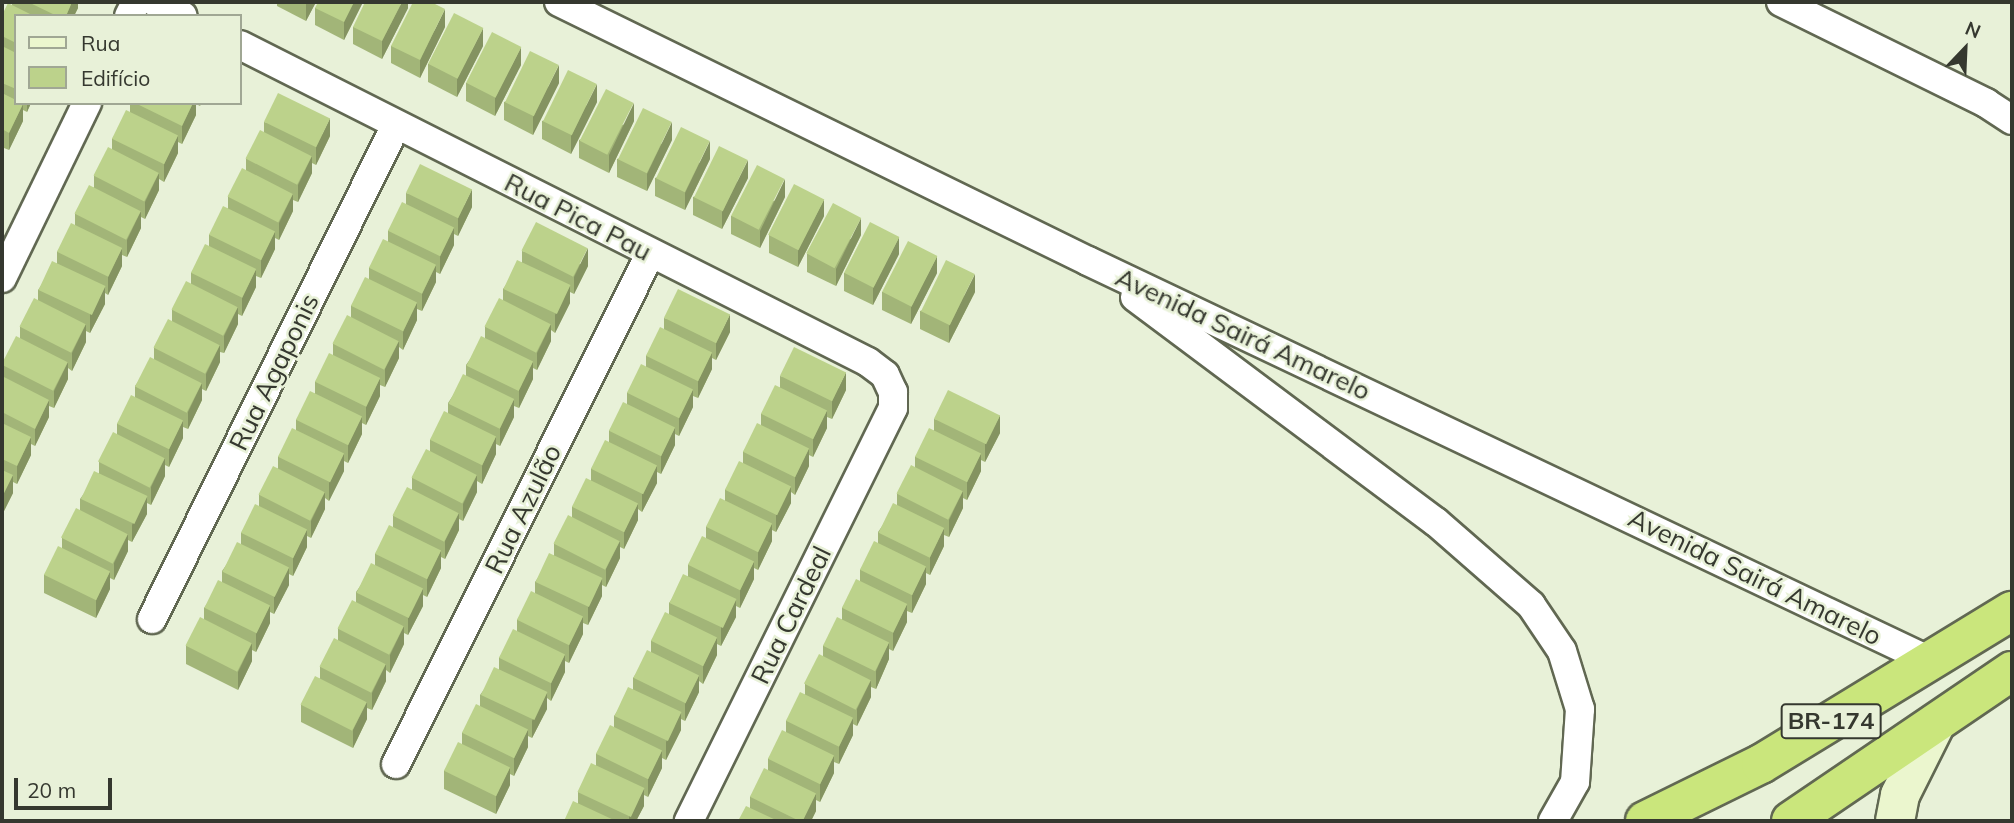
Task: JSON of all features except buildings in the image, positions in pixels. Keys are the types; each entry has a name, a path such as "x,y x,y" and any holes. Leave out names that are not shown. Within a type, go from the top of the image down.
{"highway":[{"name":"BR-174","path":"1645,821 1761,764 2012,611"},
{"name":"BR-174","path":"1791,821 2012,671"}],"main road":[{"name":"BR-174","path":"1895,821 1900,795 1936,723"}],"street":[{"path":"155,2 179,14"},
{"name":"Avenida Sairá Amarelo","path":"559,2 1088,261 1930,661"},
{"path":"1781,2 1986,103 2012,120"},
{"name":"Rua Pica Pau","path":"242,46 868,362 885,375 893,392 893,408"},
{"path":"2,278 86,105"},
{"name":"Rua Agaponis","path":"152,619 396,125"},
{"name":"Rua Azulão","path":"396,764 650,254"},
{"path":"1088,261 1436,522 1531,605 1562,652 1580,709 1575,782 1553,821"},
{"name":"Rua Cardeal","path":"689,821 893,408"}]}
